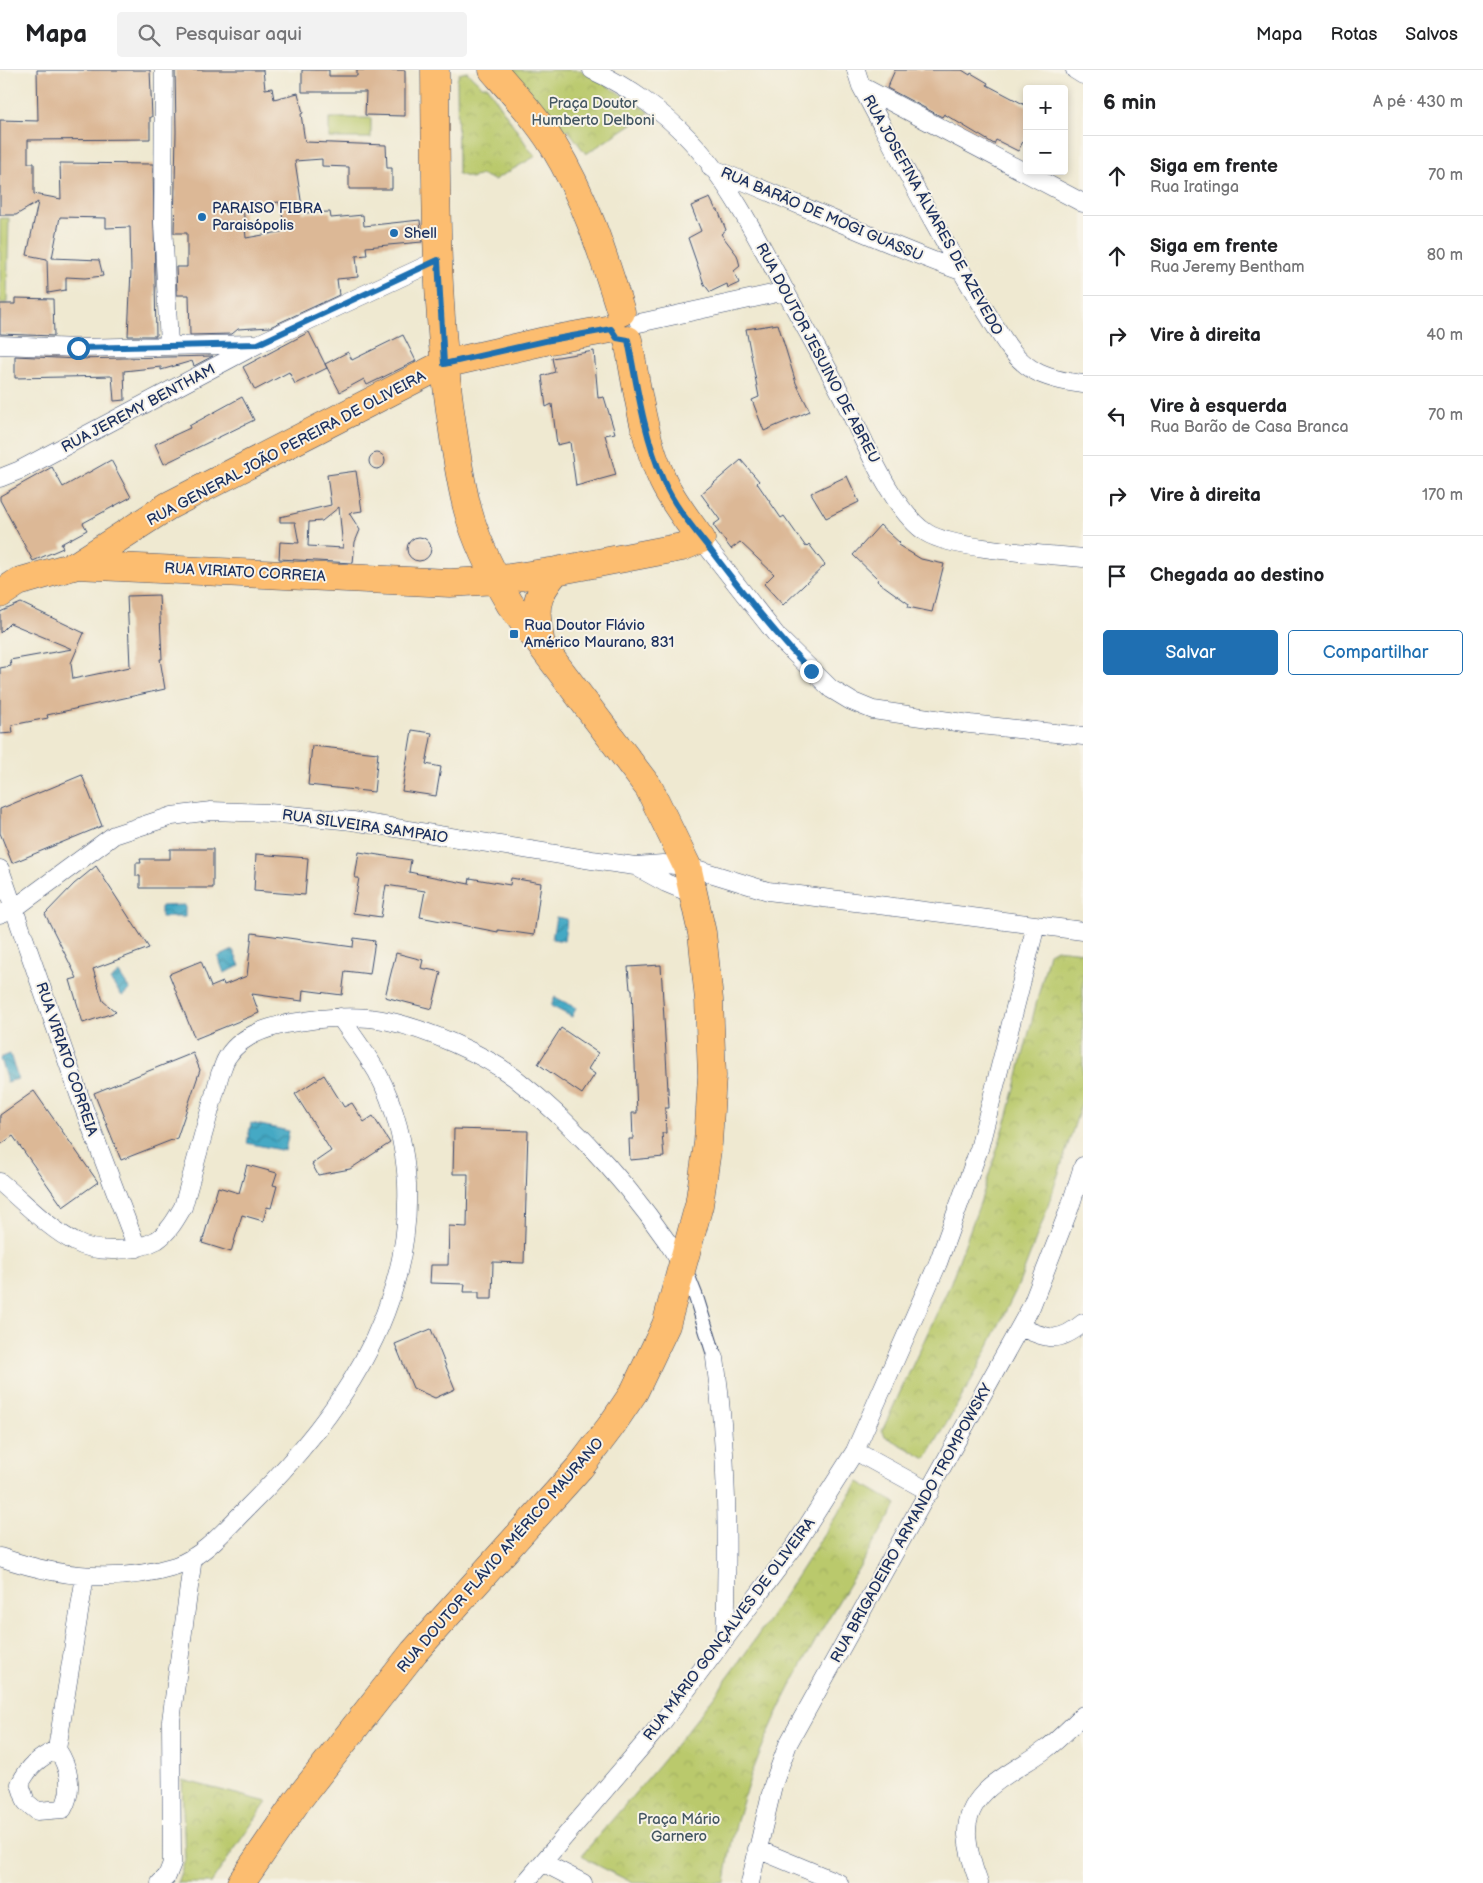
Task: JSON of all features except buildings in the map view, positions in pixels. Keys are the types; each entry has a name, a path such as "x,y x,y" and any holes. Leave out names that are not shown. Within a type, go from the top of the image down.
{"main road":[{"path":"493,70 552,144 590,218 625,326 640,404 663,481 683,515 692,543"},
{"name":"RUA DOUTOR FLÁVIO AMÉRICO MAURANO","path":"241,1883 297,1801 414,1652 580,1467 634,1392 666,1325 699,1204 708,1143 712,1076 709,1000 695,895 687,866 649,788 510,604 496,580 466,504 458,468 444,364 438,260 436,71"},
{"name":"RUA GENERAL JOÃO PEREIRA DE OLIVEIRA","path":"77,565 168,506 444,364 545,341 625,326"},
{"name":"RUA VIRIATO CORREIA","path":"6,584 77,565 450,583 496,580 556,571 692,543"},
{"name":"RUA DOUTOR FLÁVIO AMÉRICO MAURANO","path":"541,644 537,624 537,601 540,590 556,571"}],"street":[{"path":"164,70 164,223 169,345"},
{"name":"RUA DOUTOR JESUINO DE ABREU","path":"592,70 627,89 656,111 690,140 711,168 745,216 843,397 868,450 901,508 914,523 941,539 965,544 1083,558"},
{"path":"1075,70 1083,75"},
{"path":"859,78 1083,203"},
{"name":"RUA JOSEFINA ÁLVARES DE AZEVEDO","path":"859,78 961,271 1004,341 1020,359 1035,371 1069,382 1083,384"},
{"name":"RUA BARÃO DE MOGI GUASSU","path":"711,168 792,200 914,254 961,271"},
{"name":"RUA JEREMY BENTHAM","path":"0,478 20,470 258,344 438,260"},
{"path":"625,326 786,291"},
{"path":"0,345 78,348 258,344"},
{"path":"692,543 720,562 778,637 831,689 851,701 882,711 970,724 1083,736"},
{"name":"RUA SILVEIRA SAMPAIO","path":"8,911 114,835 172,816 211,811 269,813 353,821 636,866 663,864 687,866 768,891 1083,931"},
{"name":"RUA SILVEIRA SAMPAIO","path":"636,866 666,883 695,895"},
{"name":"RUA VIRIATO CORREIA","path":"0,869 8,911 137,1248"},
{"name":"RUA MÁRIO GONÇALVES DE OLIVEIRA","path":"525,1883 661,1724 794,1548 855,1451 938,1263 979,1149 1036,925"},
{"path":"0,1557 58,1574 85,1576 144,1573 177,1565 193,1557 217,1537 288,1467 324,1422 351,1383 365,1357 393,1294 407,1207 403,1155 397,1124 377,1073 340,1016"},
{"path":"0,1182 75,1242 92,1248 137,1248 158,1239 172,1226 183,1207 220,1074 228,1056 240,1044 264,1031 300,1022 340,1016 387,1020 423,1031 464,1048 513,1077 549,1108 610,1168 662,1231 683,1266 696,1297 715,1358 723,1415 728,1560 725,1640"},
{"name":"RUA BRIGADEIRO ARMANDO TROMPOWSKY","path":"750,1883 773,1785 788,1744 811,1700 930,1492 1020,1327 1038,1289 1083,1166"},
{"path":"1020,1327 1044,1337 1058,1338 1067,1336 1083,1323"},
{"path":"855,1451 930,1492"},
{"path":"160,1883 167,1876 172,1863 171,1721 193,1557"},
{"path":"57,1749 85,1576"},
{"path":"979,1883 970,1860 967,1834 970,1816 977,1800 986,1789 1045,1750 1083,1716"},
{"path":"757,1849 839,1883"},
{"path":"544,1863 583,1883"}],"green space":[{"name":"Praça Doutor Humberto Delboni","path":"511,70 581,70 650,112 586,154 568,130 557,138"},
{"path":"467,72 482,86 487,86 536,156 494,180 482,175 471,178 458,174 457,80 459,74"},
{"path":"329,118 371,118 371,138 329,138"},
{"path":"0,218 9,218 7,303 0,303"},
{"path":"1056,949 1083,952 1083,1099 1044,1218 1018,1286 976,1372 926,1459 885,1436 882,1431 949,1287 980,1203 1008,1115 1049,953"},
{"name":"Praça Mário Garnero","path":"859,1482 897,1504 816,1639 768,1733 749,1781 734,1831 725,1883 633,1883 587,1860 582,1855 683,1736 734,1669"},
{"path":"182,1780 267,1802 211,1883 177,1883 185,1860"}],"water":[{"path":"185,905 185,917 161,917 161,906"},
{"path":"556,917 567,919 564,941 552,939"},
{"path":"233,950 240,966 224,973 218,957"},
{"path":"119,973 130,990 122,996 110,980"},
{"path":"555,997 576,1008 572,1017 551,1006"},
{"path":"10,1054 18,1079 7,1082 0,1058"},
{"path":"251,1123 289,1131 285,1151 247,1143"}],"place":[{"name":"PARAISO FIBRA Paraisópolis","path":"202,217"},
{"name":"Shell","path":"394,233"},
{"name":"Rua Doutor Flávio Américo Maurano, 831","path":"514,634"}],"route":[{"path":"78,348 258,344 438,260 444,364 545,341 611,329 617,338 628,340 638,395 651,447 663,481 683,515 746,596 778,637 811,671"}]}
